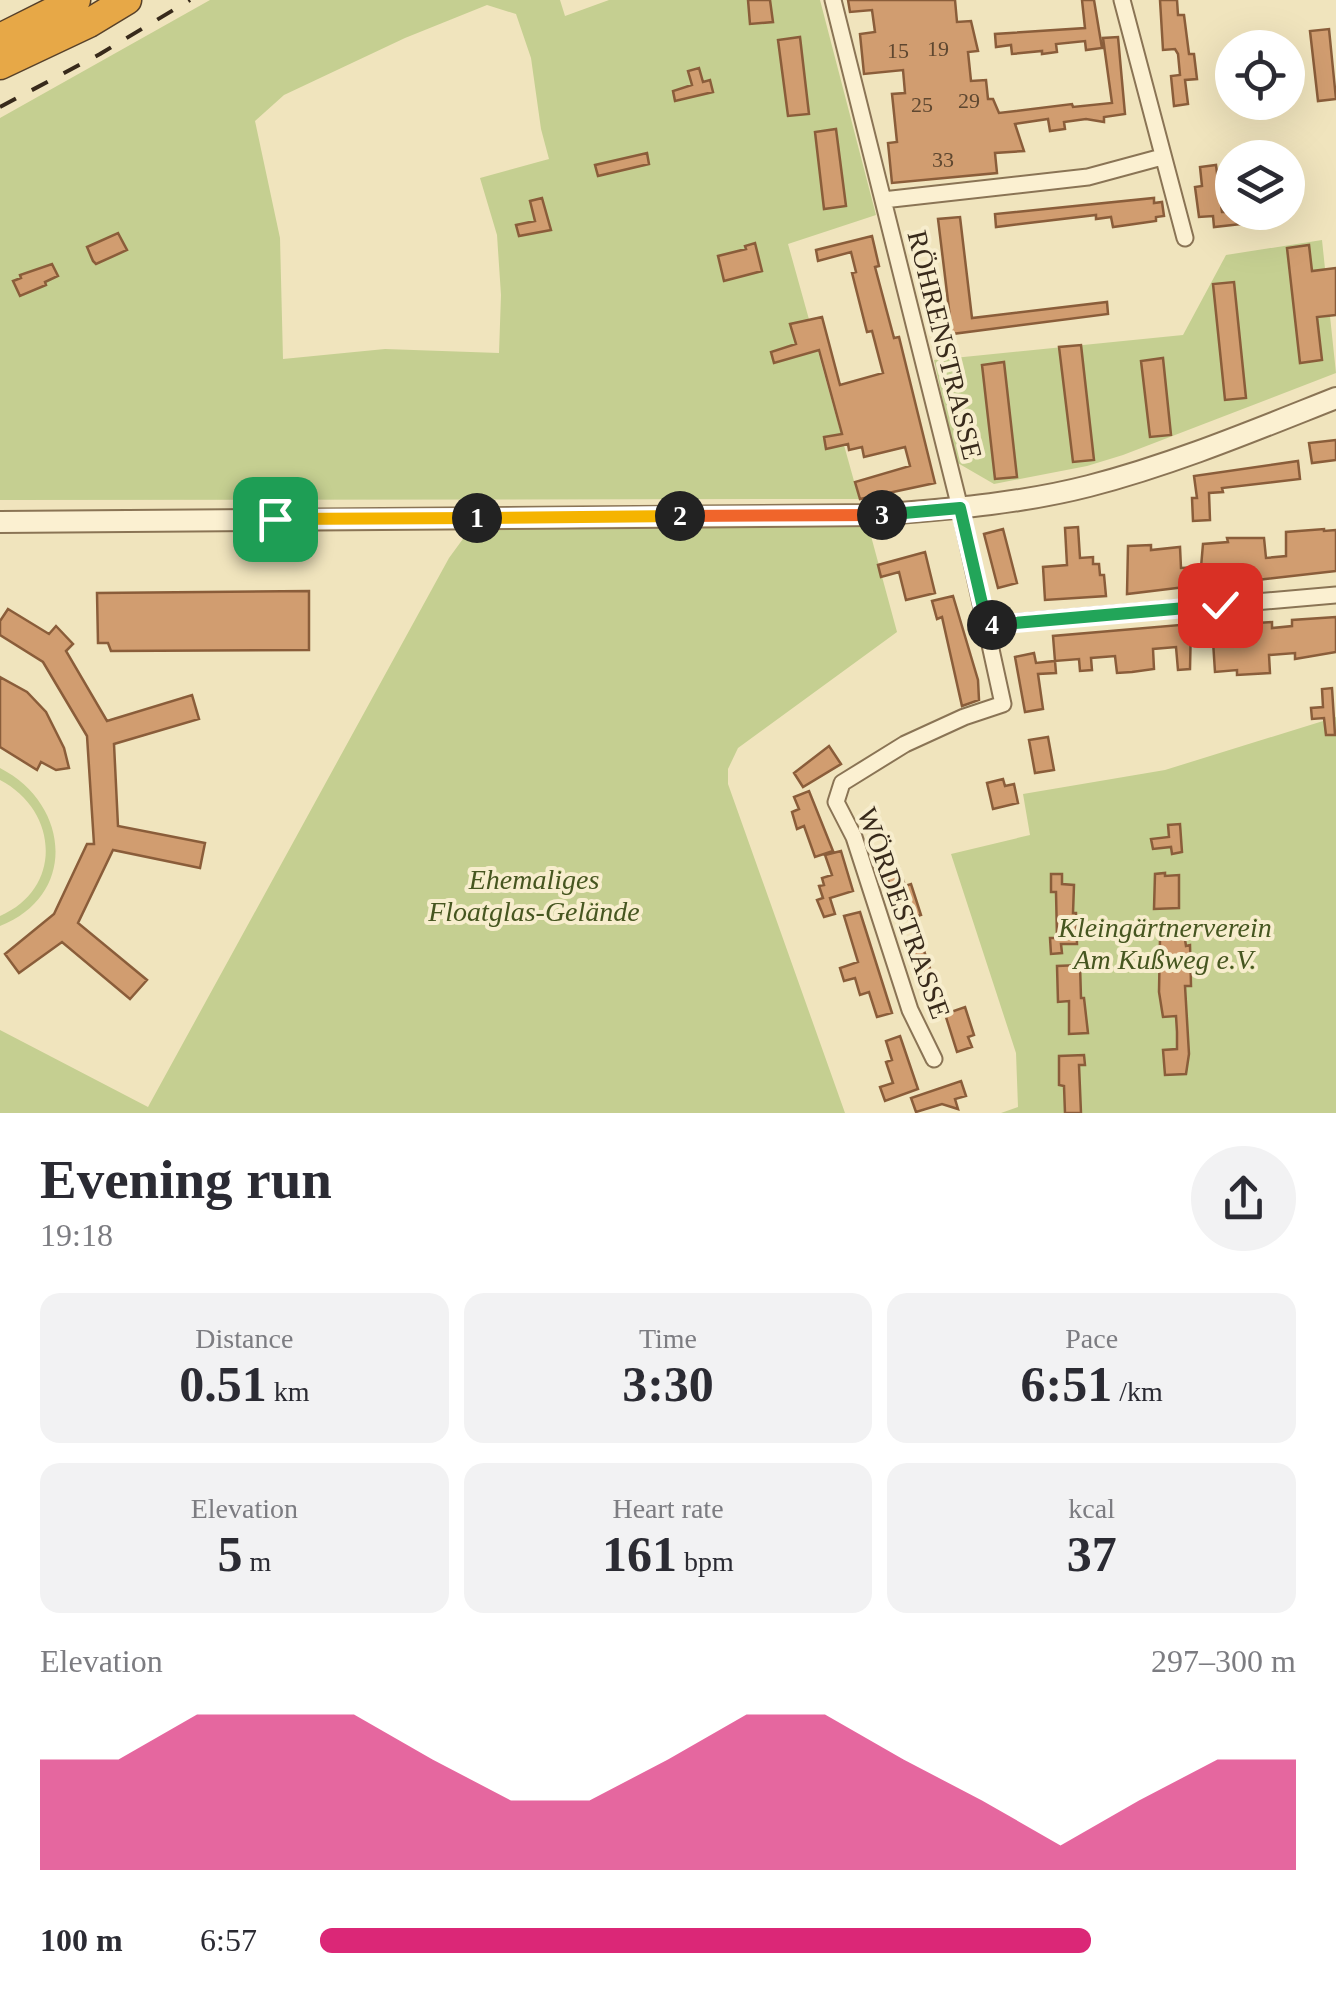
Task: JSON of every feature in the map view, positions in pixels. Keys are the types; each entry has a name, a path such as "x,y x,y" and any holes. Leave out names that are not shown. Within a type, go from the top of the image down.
{"highway":[{"path":"0,38 76,0"},
{"path":"0,65 89,23 127,0"}],"street":[{"name":"RÖHRENSTRASSE","path":"833,0 960,508 1003,704"},
{"path":"1122,0 1184,238"},
{"path":"883,200 1088,177 1162,156"},
{"path":"0,522 875,515 960,508 1039,496 1140,472 1336,398"},
{"path":"987,625 1336,595"},
{"name":"WÖRDESTRASSE","path":"934,1059 910,1010 854,837 836,802 842,783 905,744 1003,704"}],"green space":[{"path":"210,0 560,0 565,16 609,0 820,0 876,215 788,244 859,499 0,500 0,118","holes":["487,5 516,14 531,58 549,159 480,178 497,235 499,353 385,349 283,359 280,238 255,121 284,95 405,38"]},
{"path":"1322,240 1336,373 1087,466 994,484 956,462 934,360 1183,335 1226,255"},
{"name":"Ehemaliges Floatglas-Gelände","path":"868,525 897,632 738,748 728,769 728,784 845,1113 0,1113 0,1030 148,1107 449,558 468,532 483,532 486,527"},
{"name":"Kleingärtnerverein Am Kußweg e.V.","path":"1336,717 1336,1113 1001,1113 1018,1107 1016,1053 951,854 1030,835 1023,794 1165,770"},
{"path":"0,768 23,784 40,804 56,849 53,872 43,893 25,912 0,926 0,916 21,903 35,887 46,849 33,810 19,793 0,780"}],"building":[{"path":"748,0 770,0 773,22 750,24"},
{"path":"848,0 955,0 957,22 971,21 978,51 968,52 971,81 986,80 988,99 993,99 999,113 1112,103 1103,38 1118,37 1125,114 1104,117 1104,122 1064,122 1065,129 1050,131 1048,119 1015,124 1024,151 995,153 997,173 892,183 888,143 897,142 892,94 905,93 903,70 864,74 860,34 875,32 872,10 850,12"},
{"path":"1082,0 1094,0 1102,48 1086,50 1085,41 1056,44 1057,52 1012,54 1011,45 996,47 995,34 1085,28"},
{"path":"1160,0 1177,0 1178,15 1184,15 1197,79 1185,80 1188,104 1174,106 1171,76 1180,75 1178,54 1175,49 1163,50"},
{"path":"1329,29 1336,99 1318,101 1310,31"},
{"path":"800,37 809,114 788,116 778,40"},
{"path":"699,68 703,82 710,80 713,92 675,101 673,91 692,85 688,71"},
{"path":"836,129 846,206 824,209 815,132"},
{"path":"647,153 649,164 598,176 595,165"},
{"path":"1215,165 1215,227 1213,216 1199,217 1195,187 1202,186 1200,167"},
{"path":"542,198 551,230 519,236 516,225 535,221 530,201"},
{"path":"1154,198 1154,203 1162,202 1164,216 1156,217 1156,221 1113,227 1111,217 1096,219 1096,215 996,227 995,214"},
{"path":"960,217 972,318 1107,302 1108,314 952,334 938,219"},
{"path":"118,233 127,250 96,264 87,247"},
{"path":"872,236 879,266 875,267 894,338 899,337 935,483 860,499 855,482 910,466 905,447 864,457 862,447 849,450 848,444 826,449 824,437 842,434 819,350 774,363 771,352 796,344 790,324 822,317 840,385 883,373 872,331 867,332 852,273 856,272 851,252 818,261 816,250"},
{"path":"755,243 762,271 724,281 718,256"},
{"path":"1309,245 1312,271 1336,268 1336,315 1317,317 1322,360 1300,363 1287,248"},
{"path":"52,264 58,276 20,296 13,281"},
{"path":"1234,282 1246,398 1225,400 1213,284"},
{"path":"1081,345 1094,460 1073,462 1059,347"},
{"path":"1163,358 1171,435 1150,437 1141,361"},
{"path":"1004,362 1017,477 995,479 982,365"},
{"path":"1336,440 1336,460 1312,463 1309,443"},
{"path":"1298,461 1300,479 1209,493 1210,520 1193,521 1192,498 1197,498 1194,476"},
{"path":"1078,527 1080,558 1093,557 1093,564 1099,564 1106,596 1045,600 1043,567 1067,565 1065,528"},
{"path":"1003,529 1017,583 998,588 984,534"},
{"path":"1336,530 1336,571 1248,581 1247,572 1226,572 1227,582 1127,594 1128,546 1151,545 1151,550 1180,547 1181,568 1201,567 1203,544 1228,542 1227,538 1264,538 1266,558 1286,556 1286,532"},
{"path":"925,552 935,593 906,600 899,572 881,577 878,565"},
{"path":"309,591 309,650 111,651 108,643 98,643 97,593"},
{"path":"953,596 978,680 979,700 962,706 942,617 937,619 932,601"},
{"path":"8,609 49,634 56,626 73,644 66,651 107,721 192,695 199,719 114,744 118,826 205,843 200,868 113,850 78,923 147,980 130,999 62,942 19,973 5,954 54,914 87,844 94,844 87,736 43,662 0,635 0,621"},
{"path":"1336,617 1336,652 1295,659 1295,653 1269,655 1270,673 1215,672 1212,626 1272,622 1272,628 1292,626 1292,620"},
{"path":"1191,624 1190,669 1178,670 1176,647 1153,649 1154,669 1132,672 1117,673 1115,656 1091,658 1092,670 1080,671 1079,659 1055,661 1053,636"},
{"path":"1034,653 1036,663 1055,661 1056,673 1038,674 1043,709 1025,712 1015,657"},
{"path":"0,677 27,692 46,712 69,768 56,770 41,762 37,770 0,747"},
{"path":"1332,688 1335,735 1326,735 1324,718 1312,719 1311,708 1323,707 1322,689"},
{"path":"1048,737 1054,770 1035,773 1029,740"},
{"path":"829,746 841,764 803,787 794,773"},
{"path":"1003,779 1005,786 1014,784 1018,803 993,809 987,783"},
{"path":"809,791 833,851 815,857 804,826 797,829 792,812 799,809 794,797"},
{"path":"1180,824 1182,852 1172,854 1171,847 1153,849 1151,839 1169,837 1168,825"},
{"path":"841,851 853,891 830,898 835,914 824,917 817,900 823,898 819,886 824,885 822,878 832,875 825,855"},
{"path":"899,867 905,886 911,884 921,915 899,922 886,871"},
{"path":"1051,874 1062,874 1062,884 1074,885 1077,944 1061,944 1062,953 1051,954 1050,938 1057,938 1056,892 1051,892"},
{"path":"1155,874 1179,875 1179,908 1154,909"},
{"path":"860,912 892,1013 877,1017 869,992 860,995 855,978 844,981 840,968 858,962 844,916"},
{"path":"1183,927 1186,946 1190,945 1191,986 1185,986 1189,1054 1186,1074 1165,1075 1163,1050 1177,1049 1177,1032 1176,1016 1163,1017 1159,992 1160,939 1172,939 1171,929"},
{"path":"922,945 935,983 920,988 908,950"},
{"path":"1080,965 1088,1033 1069,1034 1069,1001 1058,1002 1057,966"},
{"path":"965,1007 974,1035 968,1037 972,1047 957,1052 945,1014"},
{"path":"900,1036 918,1089 885,1101 880,1087 893,1083 886,1062 892,1060 886,1041"},
{"path":"1084,1055 1085,1065 1079,1065 1081,1113 1065,1113 1064,1086 1059,1085 1059,1056"},
{"path":"961,1081 966,1096 955,1099 958,1109 942,1104 916,1112 911,1098"}],"railway":[{"path":"0,107 190,0"}],"route":[{"path":"275,519 875,515 960,508 987,625 1220,605"}]}
